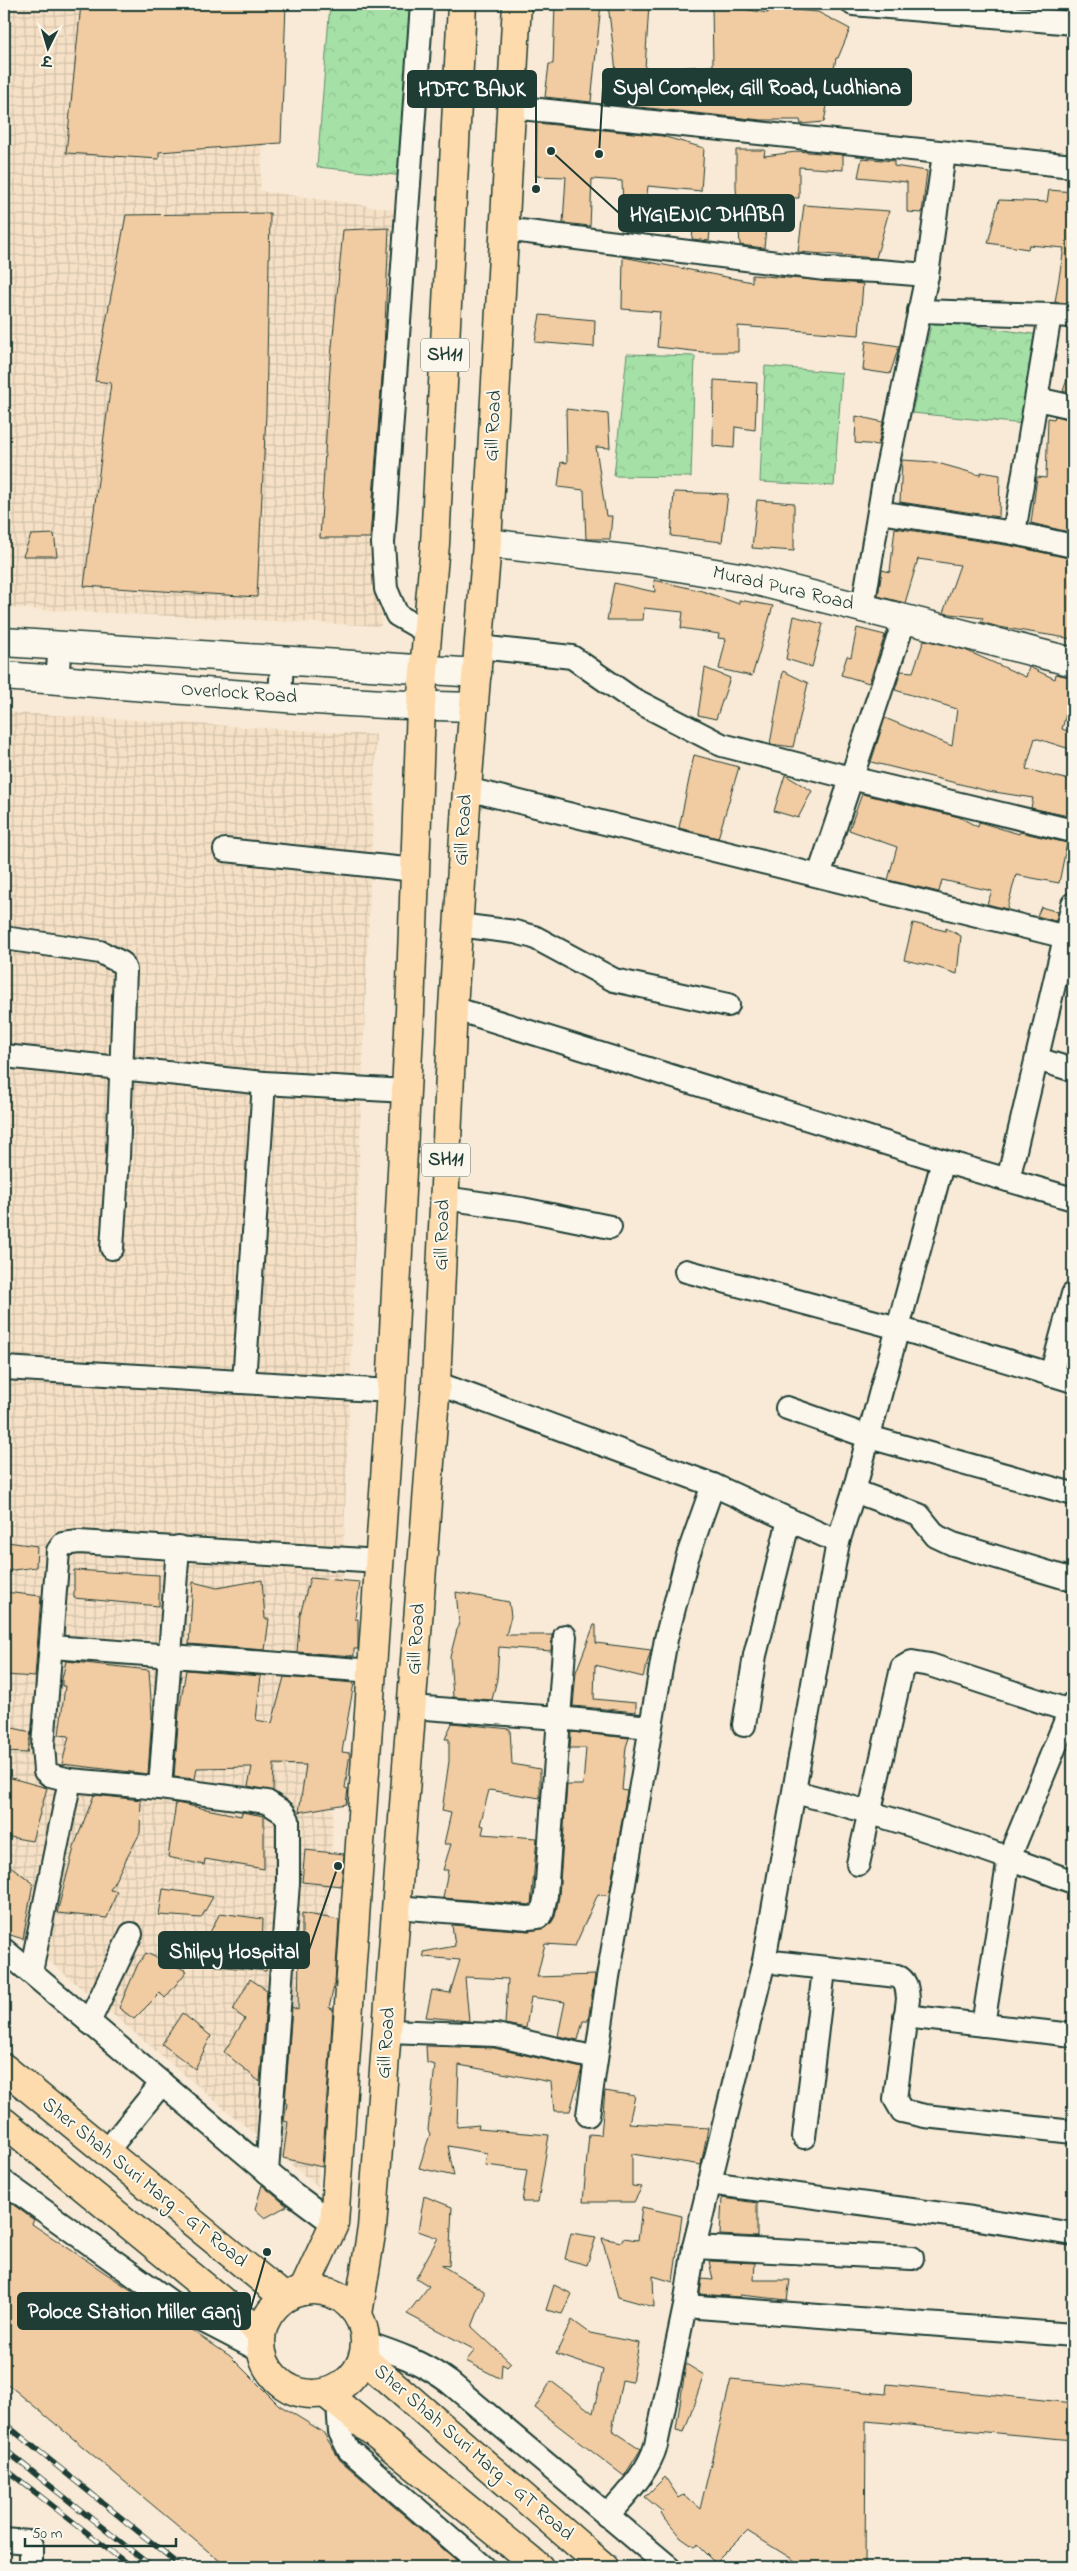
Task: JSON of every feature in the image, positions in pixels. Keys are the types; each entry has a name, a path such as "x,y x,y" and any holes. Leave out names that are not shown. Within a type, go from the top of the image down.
{"main road":[{"name":"Gill Road","path":"294,2294 334,2224 391,1392 406,1091 421,706 435,544 462,4"},
{"name":"Gill Road","path":"358,2314 372,2228 436,1383 453,1008 467,789 488,544 517,4"},
{"name":"Sher Shah Suri Marg - GT Road","path":"4,2068 106,2152 294,2294"},
{"name":"Sher Shah Suri Marg - GT Road","path":"4,2122 261,2342 267,2367 277,2380 292,2390 331,2398 355,2374 365,2351 364,2328 358,2314"},
{"path":"261,2342 270,2314 294,2294 319,2290 334,2294 347,2302 358,2314"},
{"name":"Sher Shah Suri Marg - GT Road","path":"365,2351 604,2567"},
{"path":"331,2398 539,2567"}],"street":[{"path":"422,4 406,202 383,543 386,589 397,614 427,632"},
{"path":"853,4 905,6 1073,23"},
{"path":"510,107 944,154 1073,166"},
{"path":"863,607 879,512 927,276 944,154"},
{"path":"504,229 825,269 878,270 927,276"},
{"path":"919,311 1073,316"},
{"path":"1014,533 1050,315"},
{"path":"1037,399 1073,407"},
{"path":"879,512 1014,533 1073,546"},
{"name":"Murad Pura Road","path":"488,544 643,562 745,578 1073,662"},
{"path":"819,875 905,618"},
{"name":"Overlock Road","path":"4,642 424,671 478,660"},
{"path":"57,680 60,645"},
{"path":"478,660 572,657 631,698 722,744 851,778 1073,831"},
{"path":"280,697 282,662"},
{"name":"Overlock Road","path":"4,676 280,697 421,706 474,707"},
{"path":"467,789 1066,937"},
{"path":"225,850 415,870"},
{"path":"1008,1180 1073,904"},
{"path":"458,925 515,932 534,937 614,980 728,1004"},
{"path":"4,938 100,952 122,963 126,979 112,1248"},
{"path":"453,1008 943,1161 1073,1199"},
{"path":"4,1056 121,1070 264,1083 406,1091"},
{"path":"1037,1059 1073,1070"},
{"path":"244,1382 264,1083"},
{"path":"607,2516 642,2476 652,2460 685,2306 694,2248 764,1961 838,1542 869,1437 943,1161"},
{"path":"444,1198 522,1209 610,1227"},
{"path":"686,1271 898,1328 1073,1381"},
{"path":"1051,1375 1073,1294"},
{"path":"4,1368 391,1392"},
{"path":"436,1383 713,1485 838,1542"},
{"path":"787,1408 869,1437 1073,1494"},
{"path":"588,2115 650,1727 666,1639 687,1558 713,1485"},
{"path":"854,1491 919,1515 932,1533 953,1544 1073,1580"},
{"path":"744,1725 755,1656 789,1520"},
{"path":"267,2172 288,1883 288,1820 284,1813 267,1802 160,1788 70,1780 50,1775 44,1771 43,1763 58,1551 63,1544 79,1542 380,1561"},
{"path":"160,1788 178,1547"},
{"path":"397,1907 528,1918 542,1914 546,1895 565,1636"},
{"path":"52,1647 373,1671"},
{"path":"858,1864 902,1668 908,1664 930,1665 1073,1709 1010,1858 983,2025"},
{"path":"412,1707 650,1727"},
{"path":"31,1972 70,1780"},
{"path":"795,1792 871,1811 1010,1858 1073,1882"},
{"path":"89,2022 131,1934"},
{"path":"4,1950 267,2172 334,2224"},
{"path":"764,1961 824,1970 897,1976 903,1979 908,1992 895,2099 902,2111 925,2116 1073,2132"},
{"path":"804,2137 824,1970"},
{"path":"905,2016 1073,2036"},
{"path":"388,2031 496,2035 596,2058"},
{"path":"106,2152 162,2083"},
{"path":"4,2182 182,2310 261,2342"},
{"path":"710,2183 1073,2234"},
{"path":"694,2248 912,2258"},
{"path":"685,2306 1073,2335"},
{"path":"365,2351 408,2357 427,2366 449,2382 669,2567"},
{"path":"331,2398 340,2432 349,2450 484,2567"},
{"path":"4,2540 29,2542 31,2545 31,2567"}],"shaded area":[{"path":"4,4 271,4 260,191 397,210 381,626 4,608"},
{"path":"4,712 376,735 318,2187 4,1923"}],"green space":[{"path":"330,4 430,4 414,177 317,167"},
{"path":"932,320 1040,335 1024,424 912,413"},
{"path":"627,354 695,356 691,477 614,476"},
{"path":"765,366 842,373 834,486 760,482"}],"building":[{"path":"81,4 286,4 281,143 159,152 159,159 66,153"},
{"path":"555,4 601,4 591,102 545,97 549,64 553,64"},
{"path":"608,4 649,4 645,69 713,66 712,4 768,13 769,8 818,12 850,29 838,58 836,58 824,122 801,124 800,120 761,120 620,105"},
{"path":"537,123 662,136 704,148 701,191 648,186 642,233 624,231 622,181 592,179 590,226 563,223 566,177 536,176"},
{"path":"736,150 765,150 764,156 797,151 843,155 843,170 799,167 799,198 769,198 764,248 740,245 736,187"},
{"path":"862,158 894,161 894,166 927,171 922,213 907,212 907,182 858,177"},
{"path":"1049,190 1073,192 1071,247 1073,247 1073,303 1055,302 1064,248 1029,245 1028,249 988,243 999,200 1047,202"},
{"path":"713,200 709,241 692,239 696,201"},
{"path":"804,205 889,211 876,258 798,252"},
{"path":"270,213 266,414 257,597 84,586 111,383 95,381 126,215"},
{"path":"389,228 384,350 370,538 320,538 330,368 343,230"},
{"path":"623,257 752,282 752,275 863,284 859,335 738,326 738,352 702,352 657,347 660,312 622,309"},
{"path":"540,315 595,320 594,347 535,342"},
{"path":"866,341 899,346 890,374 863,370"},
{"path":"1070,371 1073,372 1073,394 1063,391"},
{"path":"714,380 757,383 755,430 735,427 734,448 713,446"},
{"path":"566,409 608,414 610,448 596,447 606,516 612,516 610,539 586,539 584,490 558,487 561,462 567,463"},
{"path":"856,416 883,422 878,445 855,443"},
{"path":"1055,416 1073,420 1073,533 1031,523 1037,477 1046,478 1048,418 1054,419"},
{"path":"902,460 934,462 980,475 981,472 1000,475 999,517 900,502"},
{"path":"674,492 728,494 722,542 671,536"},
{"path":"757,500 794,503 794,551 752,548"},
{"path":"895,528 1012,546 1073,559 1073,639 999,627 981,622 983,618 943,613 960,565 918,559 905,603 878,596 882,570 890,572"},
{"path":"54,534 57,556 23,556 31,535"},
{"path":"654,580 702,591 739,604 739,600 773,606 752,676 719,669 726,639 718,638 719,634 681,628 683,612 644,608 643,620 607,620 614,583 655,592"},
{"path":"794,616 823,624 812,667 786,659"},
{"path":"857,628 885,635 869,683 841,675 847,656 851,657"},
{"path":"924,640 965,650 1026,677 1029,667 1055,679 1056,674 1073,678 1073,688 1062,729 1073,733 1073,750 1035,738 1026,769 1073,781 1073,817 1031,808 1033,798 988,791 871,762 885,718 952,746 957,709 895,690 901,671 913,672"},
{"path":"705,668 730,678 716,719 698,715"},
{"path":"783,671 808,683 793,747 770,744"},
{"path":"694,755 739,767 718,838 679,828"},
{"path":"785,775 812,791 798,818 774,811"},
{"path":"862,794 959,817 978,827 979,822 1019,834 1020,832 1067,843 1059,883 1016,875 1007,909 987,904 992,891 942,880 939,892 888,880 897,847 849,830"},
{"path":"1041,907 1058,912 1056,921 1037,916"},
{"path":"913,923 946,931 946,928 961,936 957,974 933,966 904,960"},
{"path":"7,1542 37,1546 36,1567 6,1571"},
{"path":"74,1570 159,1575 159,1606 74,1598"},
{"path":"310,1578 360,1582 355,1619 358,1619 358,1649 354,1649 354,1656 297,1652 300,1615"},
{"path":"262,1580 265,1619 269,1619 265,1650 189,1644 193,1582 217,1588"},
{"path":"4,1592 41,1596 35,1677 4,1675"},
{"path":"456,1592 509,1602 511,1616 506,1635 552,1635 551,1651 499,1647 497,1679 492,1700 453,1697 450,1657 459,1622"},
{"path":"594,1625 596,1625 596,1643 651,1650 643,1677 595,1665 594,1699 636,1703 636,1712 573,1706 576,1672"},
{"path":"66,1661 149,1670 152,1715 148,1774 62,1764 69,1736 59,1735 65,1686 62,1686 62,1679"},
{"path":"186,1670 261,1676 256,1720 272,1723 284,1677 354,1683 342,1752 350,1753 345,1788 348,1789 346,1804 299,1812 306,1765 274,1764 273,1791 248,1786 252,1767 197,1768 195,1779 174,1777 179,1712"},
{"path":"452,1723 510,1729 512,1764 540,1769 540,1798 489,1790 480,1825 484,1826 482,1834 537,1838 531,1905 443,1898 448,1870 443,1870 451,1844 444,1844 451,1813 442,1811 449,1761 449,1739 445,1739"},
{"path":"4,1726 31,1732 27,1753 4,1752"},
{"path":"571,1732 629,1738 626,1747 622,1790 627,1791 609,1896 598,1894 575,1946 545,1944 537,1977 595,1975 588,2021 583,2021 578,2040 558,2036 565,2002 531,1997 526,2028 505,2024 508,1979 465,1977 469,2021 426,2017 432,1990 450,1993 460,1960 424,1957 423,1952 455,1946 452,1925 529,1931 545,1928 555,1917 559,1896 567,1785 583,1785 586,1748 570,1748"},
{"path":"4,1776 47,1788 32,1841 4,1836"},
{"path":"94,1795 141,1800 140,1833 110,1890 117,1891 107,1918 57,1913 75,1844"},
{"path":"176,1803 241,1816 242,1812 264,1816 264,1869 205,1859 204,1865 168,1857"},
{"path":"305,1850 344,1854 341,1886 302,1882"},
{"path":"5,1862 33,1883 23,1939 4,1933"},
{"path":"163,1889 213,1897 201,1918 159,1915"},
{"path":"220,1913 263,1919 262,1951 270,1951 266,1971 216,1966 225,1937 208,1936"},
{"path":"302,1913 339,1920 335,1982 329,2008 333,2009 322,2167 283,2158 288,2122 284,2121 287,2104 285,2102 292,2007 298,2010 299,1954 302,1954"},
{"path":"146,1953 187,1971 165,1998 160,1993 134,2019 119,2008 138,1964"},
{"path":"250,1979 267,1990 260,2082 224,2052 245,2019 233,2010"},
{"path":"182,2013 211,2036 195,2069 162,2044"},
{"path":"426,2046 494,2048 582,2068 570,2111 554,2111 551,2082 459,2065 457,2127 479,2125 478,2129 549,2135 538,2202 522,2202 527,2170 485,2165 487,2153 448,2146 454,2176 419,2168 430,2134 428,2130 435,2065 427,2063"},
{"path":"605,2091 635,2096 629,2123 708,2128 701,2165 632,2154 632,2186 642,2187 634,2202 583,2202 589,2134 601,2135"},
{"path":"262,2185 287,2206 265,2218 255,2209"},
{"path":"424,2196 452,2207 449,2266 441,2265 484,2291 484,2296 472,2327 511,2363 507,2367 502,2364 501,2379 466,2361 475,2350 407,2314 429,2286 416,2278 438,2238 418,2231"},
{"path":"4,2198 34,2220 32,2224 230,2356 279,2405 323,2432 340,2460 464,2567 227,2567 4,2381"},
{"path":"722,2198 757,2203 757,2237 720,2235"},
{"path":"642,2207 682,2216 673,2282 653,2276 654,2307 618,2297 602,2238 621,2242 623,2238 638,2240"},
{"path":"571,2233 596,2237 587,2265 565,2259"},
{"path":"709,2261 755,2263 754,2280 790,2280 787,2300 740,2295 740,2297 700,2294 702,2279 713,2280"},
{"path":"554,2285 572,2294 562,2314 546,2310"},
{"path":"572,2320 590,2333 639,2343 632,2382 622,2380 612,2430 641,2449 624,2476 535,2408 551,2381 593,2413 603,2370 556,2354"},
{"path":"686,2364 704,2375 684,2432 676,2430"},
{"path":"731,2379 886,2394 887,2384 1073,2403 1073,2440 866,2421 865,2567 805,2567 747,2531 715,2563 697,2545 694,2547 681,2538 661,2514 663,2512 645,2497 665,2477 679,2498 684,2495 700,2509"}],"railway":[{"path":"4,2423 182,2567"},
{"path":"4,2449 152,2567"},
{"path":"4,2468 131,2567"}],"place":[{"name":"HYGIENIC DHABA","path":"551,151"},
{"name":"Syal Complex, Gill Road, Ludhiana","path":"599,154"},
{"name":"HDFC BANK","path":"536,189"},
{"name":"Shilpy Hospital","path":"338,1866"},
{"name":"Poloce Station Miller Ganj","path":"267,2252"}]}
